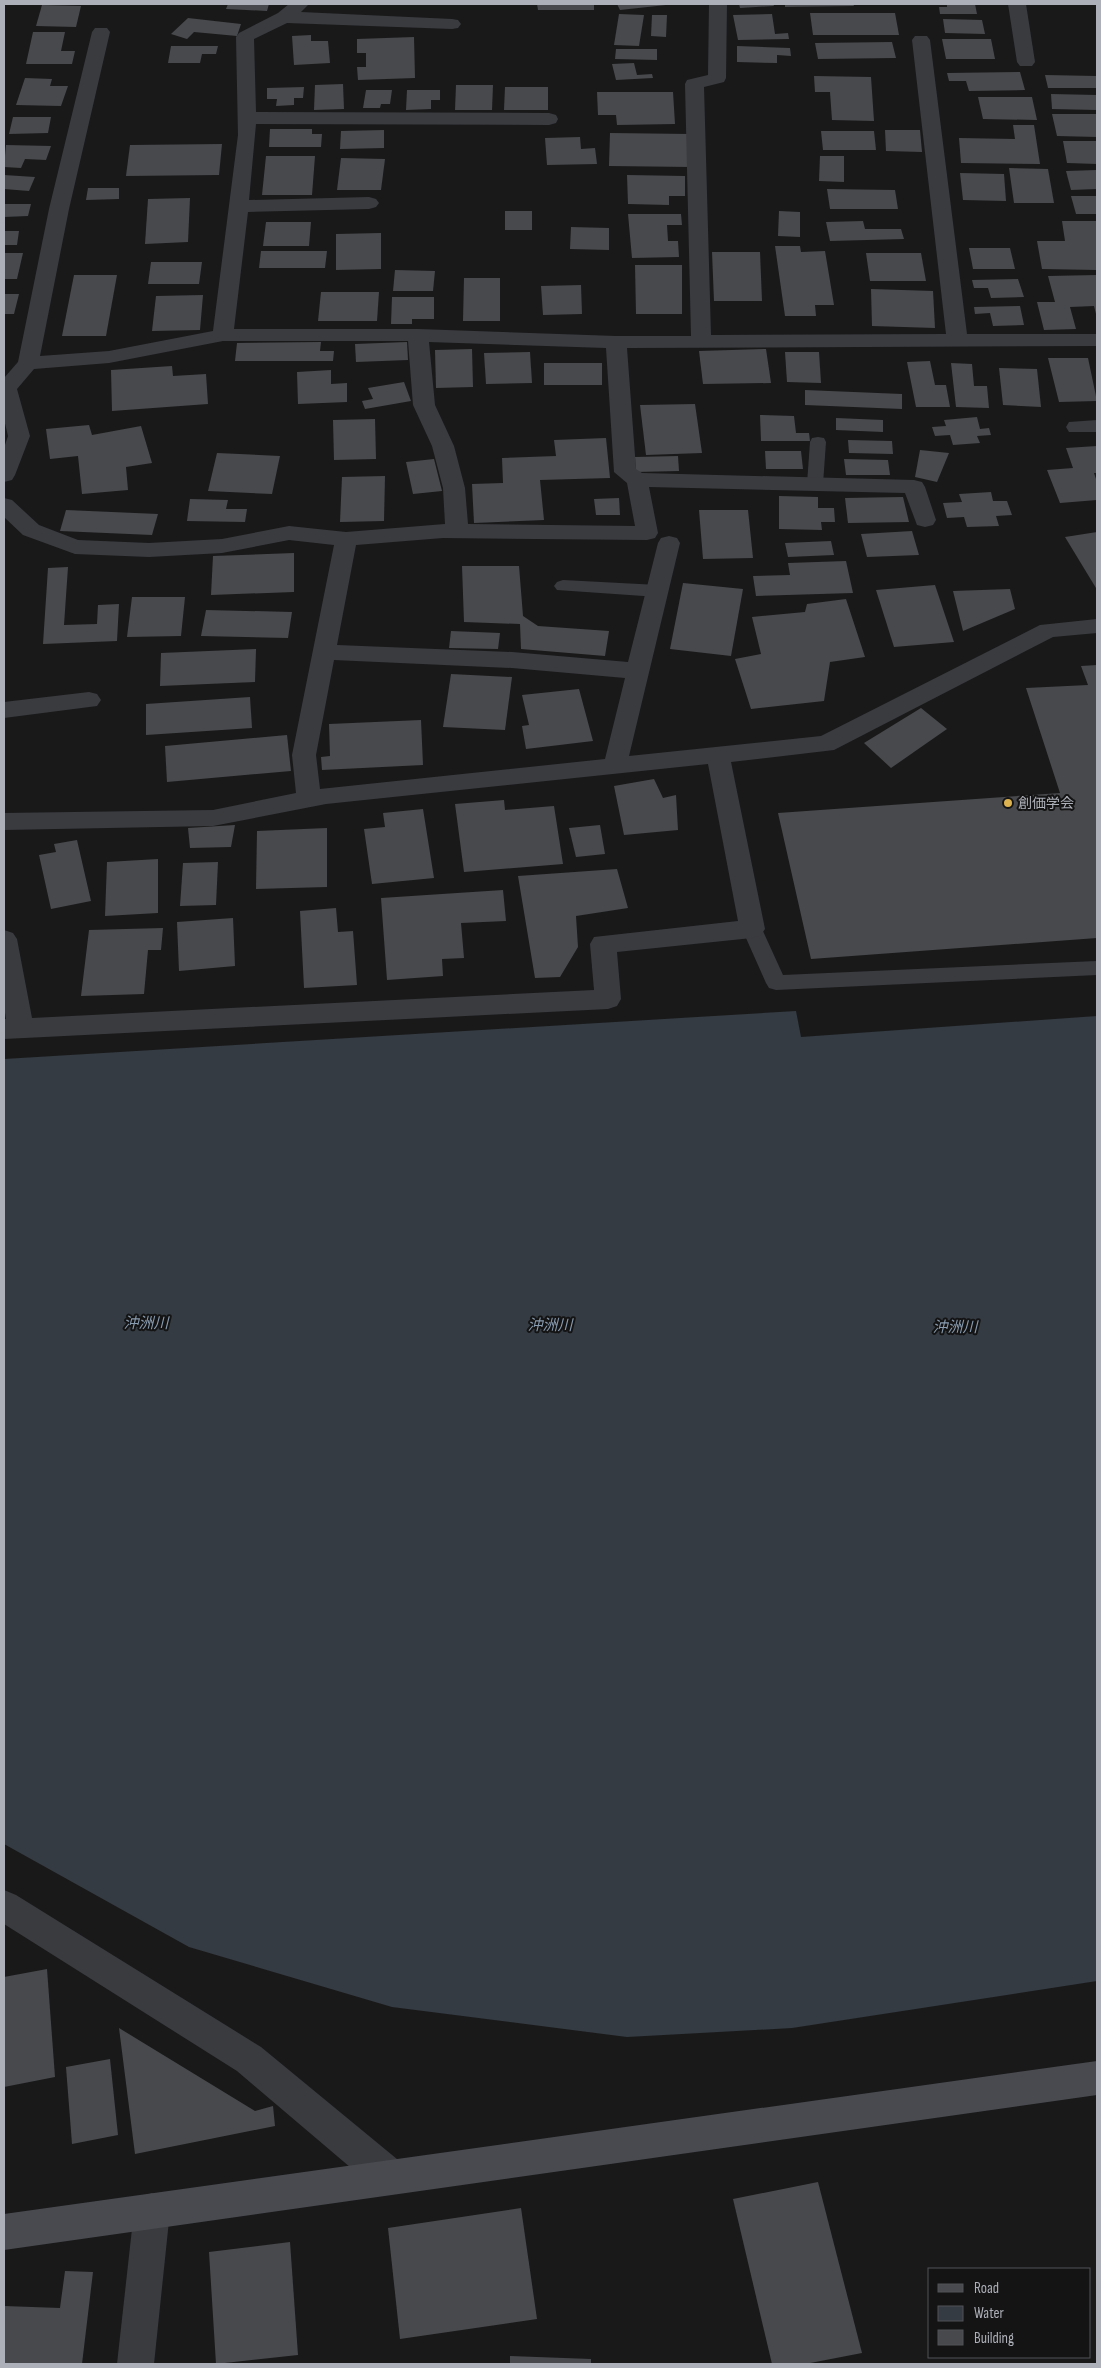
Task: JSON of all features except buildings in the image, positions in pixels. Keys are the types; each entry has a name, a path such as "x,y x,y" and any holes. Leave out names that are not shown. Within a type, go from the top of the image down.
{"street":[{"path":"223,335 247,135 245,37 284,16 300,4"},
{"path":"701,341 696,99 694,84 717,78 718,4"},
{"path":"1017,4 1026,62"},
{"path":"284,16 452,24"},
{"path":"4,475 18,436 5,388 28,363 60,209 101,32"},
{"path":"921,40 957,338"},
{"path":"246,118 549,119"},
{"path":"238,206 369,203"},
{"path":"28,363 109,358 223,335 418,336 616,342 957,338 1097,340"},
{"path":"418,336 424,405 445,454 454,488 457,532"},
{"path":"616,342 624,472 637,480 914,487 925,520"},
{"path":"4,504 31,530 75,547 149,550 222,546 290,533 346,539 457,532 647,533 637,480"},
{"path":"308,799 304,755 346,539"},
{"path":"615,766 669,543"},
{"path":"4,822 213,818 308,799 826,744 1048,630 1097,626"},
{"path":"325,652 512,660 638,672"},
{"path":"4,710 89,700"},
{"path":"4,939 12,1028 608,999 603,944 752,929 718,755"},
{"path":"4,1906 249,2059 390,2177"},
{"path":"4,2232 1097,2078"},
{"path":"135,2364 152,2211"}],"lane":[{"path":"816,484 818,442"},
{"path":"563,586 658,591"},
{"path":"752,929 776,982 1097,968"}],"water":[{"name":"沖洲川","path":"796,1011 801,1037 1097,1016 1097,1981 792,2028 627,2037 392,2007 189,1947 4,1844 4,1059"}],"place":[{"name":"創価学会","path":"1008,803"}]}
